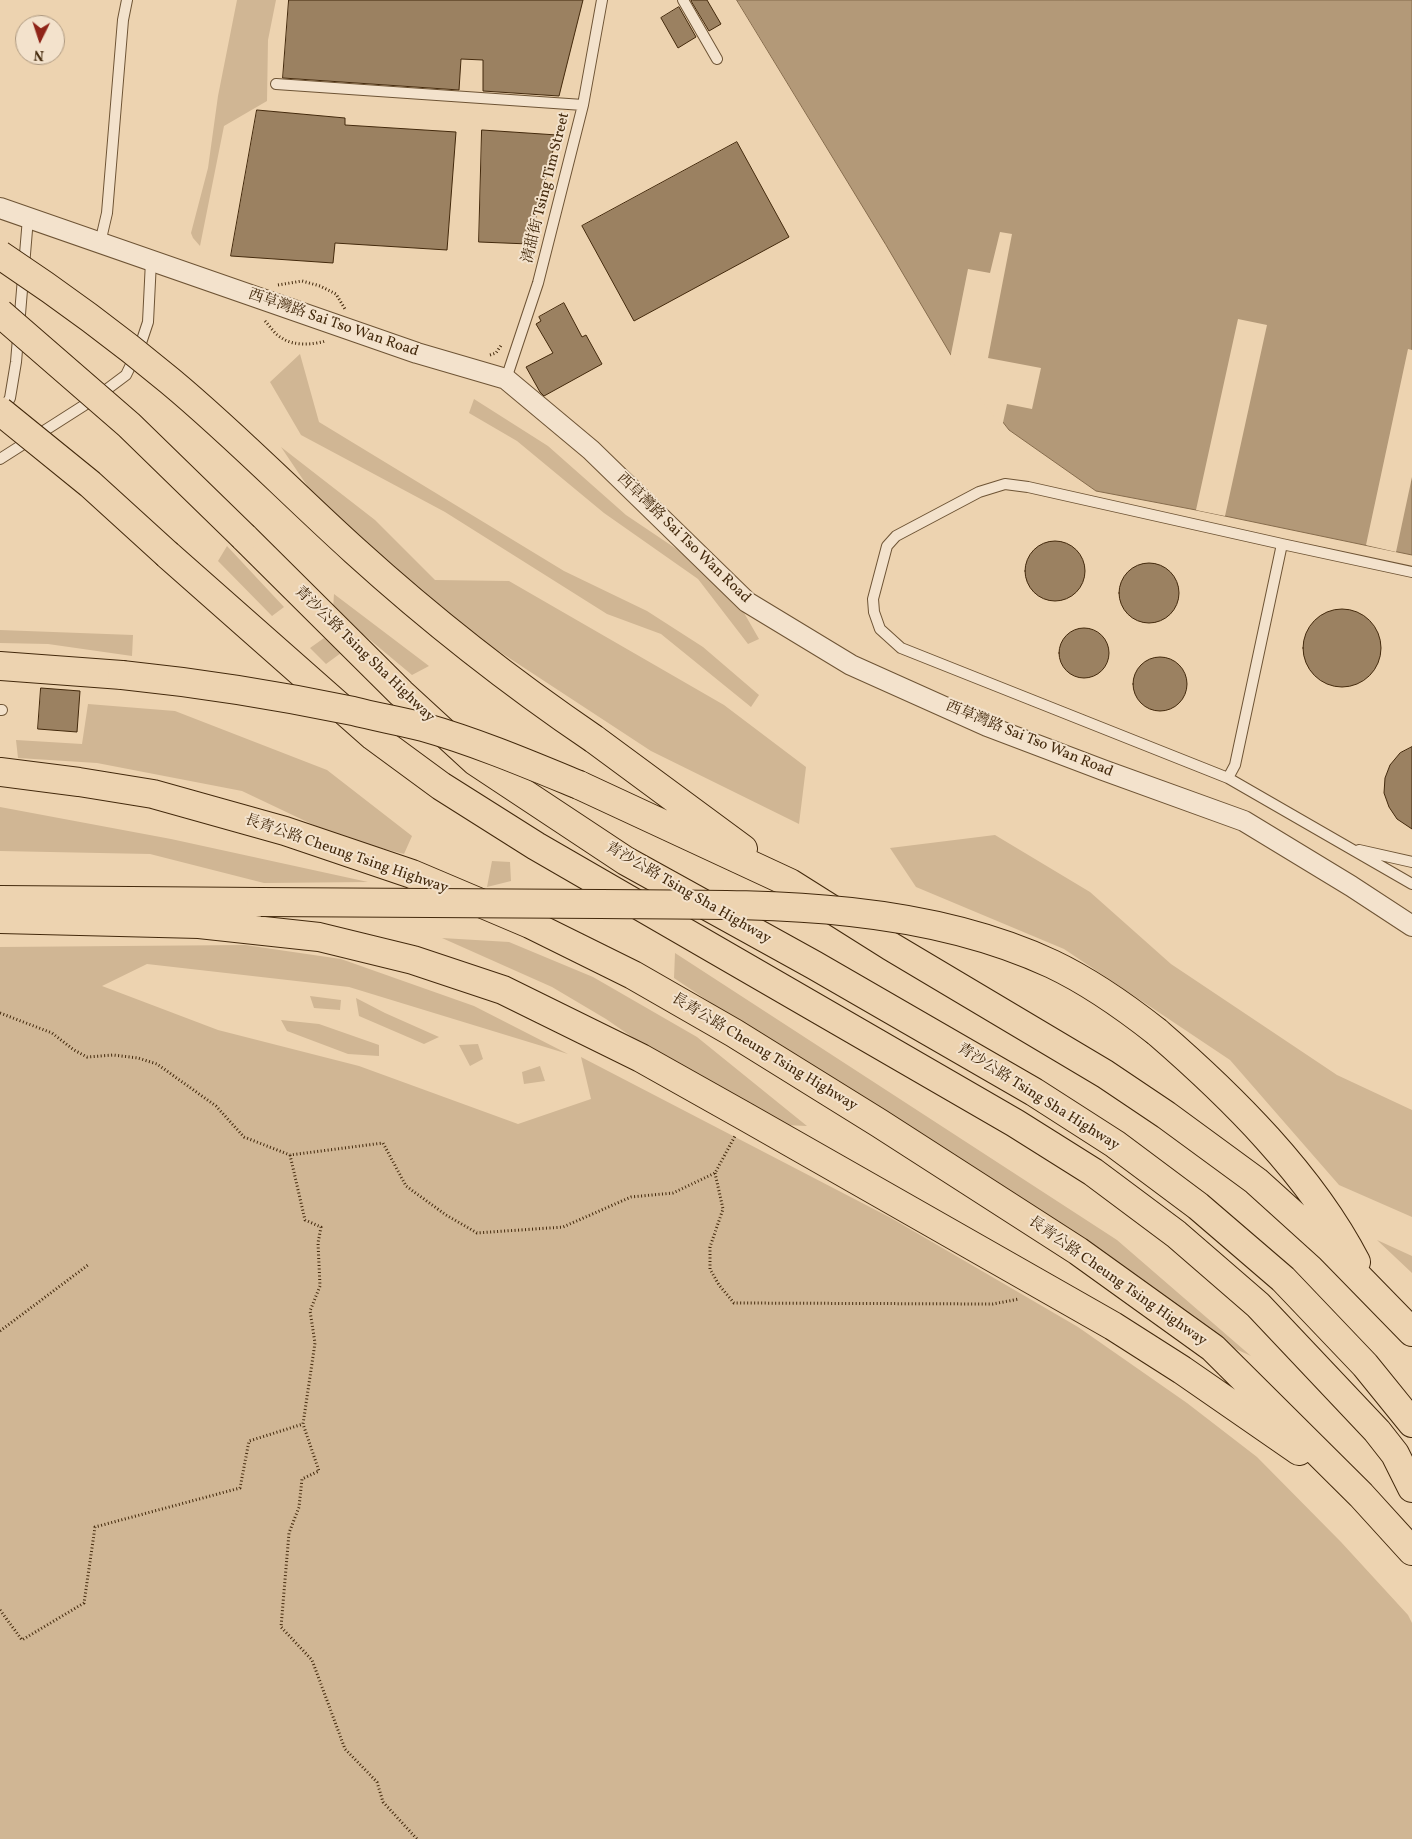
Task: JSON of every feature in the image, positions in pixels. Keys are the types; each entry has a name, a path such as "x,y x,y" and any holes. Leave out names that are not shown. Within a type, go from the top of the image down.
{"highway":[{"path":"0,255 66,300 171,382 243,446 354,551 412,602 469,648 790,883 890,946 1106,1074 1166,1115 1256,1181 1329,1247 1412,1332"},
{"name":"青沙公路 Tsing Sha Highway","path":"0,313 129,425 401,693 475,761 626,861 814,965 1034,1092 1115,1144 1198,1206 1283,1279 1365,1365 1412,1423"},
{"path":"0,411 90,484 373,736 441,786 536,846 1015,1123 1093,1172 1176,1234 1258,1305 1342,1393 1395,1454 1412,1488"},
{"path":"0,666 194,682 328,706 423,727 530,765 579,785 790,883"},
{"name":"長青公路 Cheung Tsing Highway","path":"0,772 152,794 284,831 412,874 530,924 633,975 734,1033 879,1123 1078,1251 1212,1348 1383,1517 1412,1552"},
{"path":"0,900 703,905 800,908 848,912 920,922 963,933 1022,951 1080,979 1132,1012 1185,1056 1220,1089 1282,1155 1341,1233 1368,1286"},
{"path":"0,920 199,924 319,937 413,960 502,990 641,1058 1113,1326 1182,1370 1361,1495"}],"street":[{"name":"西草灣路 Sai Tso Wan Road","path":"0,208 417,353 506,380 591,450 747,602 851,665 987,726 1244,821 1351,886 1412,926"}],"lane":[{"path":"100,243 107,213 123,20 127,0"},
{"name":"清甜街 Tsing Tim Street","path":"506,380 538,283 583,105 602,0"},
{"path":"682,0 717,59"},
{"path":"276,84 583,105"},
{"path":"0,416 10,398 16,362 28,218"},
{"path":"0,458 94,399 126,375 140,346 148,322 151,262"},
{"path":"1412,572 1028,487 1005,484 979,492 896,536 887,546 873,599 874,612 880,629 901,648 1228,778 1412,884"},
{"path":"1228,778 1235,765 1282,544"},
{"path":"1348,848 1412,862"}],"path":[{"path":"271,287 302,281 320,286 336,294 348,315"},
{"path":"483,357 496,352 504,342"},
{"path":"0,1013 52,1033 74,1050 87,1057 113,1055 138,1058 157,1064 216,1106 244,1137 290,1155 383,1143 406,1186 446,1215 478,1233 563,1227 631,1197 673,1193 715,1173 746,1117"},
{"path":"290,1155 305,1220 321,1227 318,1243 320,1286 310,1311 315,1344 303,1424 319,1471 302,1479 299,1507 289,1533 281,1627 312,1660 345,1749 377,1782 383,1802 417,1839"},
{"path":"715,1173 723,1209 710,1247 710,1269 719,1285 734,1302 993,1304"},
{"path":"0,1331 88,1264"},
{"path":"0,1610 22,1640 84,1603 96,1527 240,1488 249,1441 303,1424"}],"shaded area":[{"path":"237,0 276,0 268,40 267,101 224,126 200,246 191,233 208,168 218,96"},
{"path":"737,0 1412,0 1412,555 1096,491 1009,430 951,355"},
{"path":"300,354 319,422 564,571 647,611 703,647 759,695 751,707 661,634 607,614 445,512 301,435 270,382"},
{"path":"474,399 548,446 626,515 727,583 759,639 748,644 698,579 604,513 517,441 469,413"},
{"path":"281,447 375,520 435,580 509,581 724,705 806,767 799,824 651,751 439,612 333,524"},
{"path":"227,546 284,607 272,616 218,561"},
{"path":"334,594 429,666 412,675 333,609"},
{"path":"0,630 133,635 132,656 48,644 0,643"},
{"path":"324,638 341,653 326,664 310,648"},
{"path":"88,704 175,711 327,770 412,836 404,854 339,837 242,791 97,763 18,758 16,740 82,744"},
{"path":"0,807 171,839 368,882 264,883 150,854 0,851"},
{"path":"995,835 1090,892 1171,964 1337,1075 1412,1110 1412,1217 1339,1185 1230,1060 1064,949 916,887 890,848"},
{"path":"492,861 510,862 511,881 487,887"},
{"path":"442,938 509,942 593,977 697,1037 807,1126 785,1125 667,1061 606,1019 552,987"},
{"path":"245,945 341,959 474,1006 568,1054 349,987 147,964 102,986 218,1030 359,1066 518,1124 591,1099 581,1057 891,1218 1078,1327 1187,1403 1257,1457 1341,1542 1408,1615 1412,1623 1412,1839 0,1839 0,947"},
{"path":"675,953 1117,1240 1251,1356 1205,1335 674,978"},
{"path":"310,996 341,1000 340,1010 314,1008"},
{"path":"356,998 439,1037 424,1044 359,1016"},
{"path":"281,1020 319,1024 379,1045 379,1056 348,1054 287,1031"},
{"path":"478,1044 483,1059 470,1066 459,1045"},
{"path":"540,1066 545,1081 524,1084 522,1072"},
{"path":"1377,1240 1412,1256 1412,1273"}],"pier":[{"path":"1000,232 1012,234 988,358 1041,368 1032,409 1007,404 1002,427 950,359 968,269 990,273"},
{"path":"1238,319 1267,325 1225,516 1196,510"},
{"path":"1408,349 1412,350 1412,477 1396,552 1366,545"}],"building":[{"path":"289,0 583,0 559,96 483,91 483,60 461,59 459,90 283,78"},
{"path":"707,0 721,24 709,31 691,1"},
{"path":"679,7 696,37 678,48 661,18"},
{"path":"257,110 345,118 345,125 456,132 447,250 335,243 333,263 231,256"},
{"path":"482,130 557,135 529,244 479,242"},
{"path":"737,142 789,237 634,321 582,226"},
{"path":"564,303 582,337 586,335 602,364 544,396 526,367 553,353 536,324 541,321 539,317"},
{"path":"1055,541 1072,546 1080,554 1085,571 1080,588 1072,596 1055,601 1038,596 1030,588 1025,571 1030,554 1038,546"},
{"path":"1143,563 1155,563 1166,568 1174,576 1179,587 1177,605 1166,618 1155,623 1143,623 1132,618 1124,610 1119,599 1119,587 1124,576 1132,568"},
{"path":"1342,609 1357,612 1369,621 1378,633 1381,648 1378,663 1369,675 1357,684 1342,687 1327,684 1315,675 1306,663 1303,648 1306,633 1315,621 1327,612"},
{"path":"1089,628 1102,635 1108,643 1108,663 1102,671 1094,677 1079,678 1066,671 1060,663 1059,648 1066,635 1074,629"},
{"path":"1160,657 1170,659 1179,665 1185,674 1187,684 1185,694 1179,703 1170,709 1160,711 1150,709 1141,703 1135,694 1133,684 1135,674 1141,665 1150,659"},
{"path":"41,688 80,691 77,732 38,729"},
{"path":"1412,747 1412,829 1397,819 1389,807 1384,793 1385,778 1390,765 1400,753"}]}
